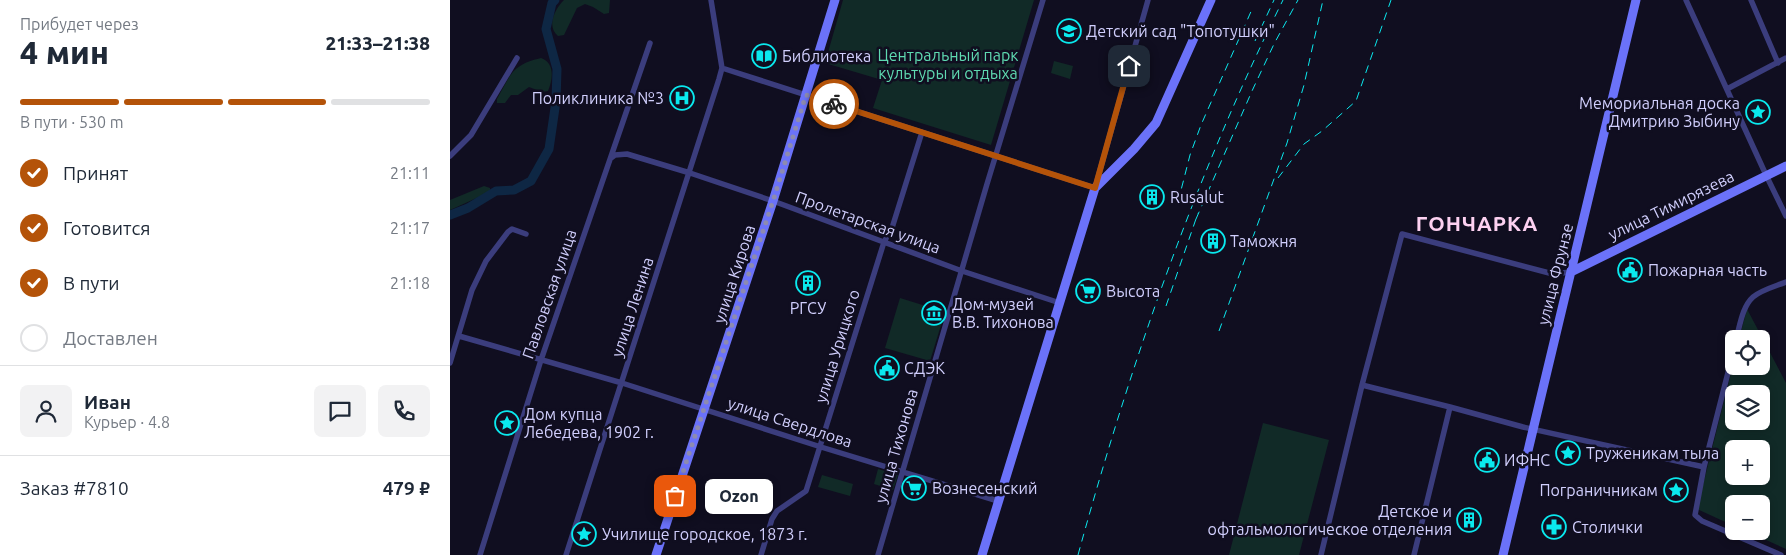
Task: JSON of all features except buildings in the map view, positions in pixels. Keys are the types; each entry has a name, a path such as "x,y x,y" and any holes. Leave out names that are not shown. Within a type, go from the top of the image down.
{"main road":[{"name":"улица Кирова","path":"656,555 773,201 835,0"},
{"path":"982,555 1095,188 1138,145 1156,123 1211,0"},
{"name":"улица Фрунзе","path":"1504,555 1636,0"},
{"name":"улица Тимирязева","path":"1571,272 1786,166"}],"street":[{"path":"711,0 722,68 1095,188 1148,0"},
{"name":"улица Тихонова","path":"878,555 1043,0"},
{"path":"1686,0 1786,216"},
{"path":"1751,0 1778,62"},
{"name":"Павловская улица","path":"480,555 541,360 650,43"},
{"path":"450,156 471,135 518,58"},
{"path":"1727,89 1786,58"},
{"name":"улица Ленина","path":"566,555 690,173 722,68"},
{"name":"улица Урицкого","path":"762,555 772,519 777,511 806,491 884,242 892,228 922,132"},
{"name":"Пролетарская улица","path":"610,158 615,154 627,154 690,173 773,201 962,271 1060,303"},
{"path":"450,363 472,290 486,261 512,229 526,234"},
{"path":"1321,555 1362,385 1402,234 1553,274 1571,272"},
{"path":"1738,330 1746,306 1753,297 1786,282"},
{"name":"улица Свердлова","path":"459,336 622,383 820,447 998,501"},
{"path":"1727,375 1704,467 1695,515 1702,521 1781,555"},
{"path":"1362,385 1450,406 1533,429 1704,467"},
{"path":"1414,555 1450,406"}],"green space":[{"path":"564,0 610,0 609,13 604,14 585,4 577,8 564,35 558,36 554,32 552,23 555,13"},
{"name":"Центральный парк культуры и отдыха","path":"843,0 1034,0 991,145 873,108 882,80 825,63"},
{"path":"541,58 546,60 551,67 551,81 548,91 542,92 529,87 518,95 511,95 505,103 497,103 497,99 513,72 523,64"},
{"path":"1054,61 1073,66 1070,79 1051,73"},
{"path":"484,186 490,188 490,192 450,210 450,200"},
{"path":"900,298 945,312 930,361 885,348"},
{"path":"1747,309 1758,330 1741,330"},
{"path":"1770,353 1786,383 1786,549 1766,540 1770,540 1770,495 1725,495 1725,522 1697,509 1725,397 1725,430 1770,430 1770,385 1728,385 1730,375 1770,375"},
{"path":"1263,423 1329,440 1299,555 1229,555"},
{"path":"878,469 898,475 893,490 874,484"},
{"path":"822,475 853,484 850,496 818,487"}],"waterway":[{"path":"450,215 468,208 496,191 514,190 531,181 549,149 556,101 557,69 546,29 552,3 555,0"}],"railway":[{"path":"1255,41 1274,0"},
{"path":"1078,555 1120,413 1167,273 1221,135 1283,0"},
{"path":"1196,219 1252,91 1274,44 1298,0"},
{"path":"1219,331 1287,143 1304,85 1323,0"},
{"path":"1278,178 1304,144 1356,101 1391,0"},
{"path":"1178,202 1190,155 1201,125 1253,7"},
{"path":"1166,306 1198,213"}],"way so far":[{"path":"675,496 725,348 806,95 834,104"}],"place":[{"name":"Детский сад \"Топотушки\"","path":"1069,31"},
{"name":"Библиотека","path":"764,56"},
{"name":"Поликлиника №3","path":"682,98"},
{"name":"Мемориальная доска Дмитрию Зыбину","path":"1758,112"},
{"name":"Rusalut","path":"1152,197"},
{"name":"Таможня","path":"1213,241"},
{"name":"Пожарная часть","path":"1630,270"},
{"name":"РГСУ","path":"808,283"},
{"name":"Высота","path":"1088,291"},
{"name":"Дом-музей В.В. Тихонова","path":"934,313"},
{"name":"СДЭК","path":"887,368"},
{"name":"Дом купца Лебедева, 1902 г.","path":"507,423"},
{"name":"Труженикам тыла","path":"1568,453"},
{"name":"ИФНС","path":"1487,460"},
{"name":"Вознесенский","path":"914,488"},
{"name":"Пограничникам","path":"1676,490"},
{"name":"Ozon","path":"675,496"},
{"name":"Детское и офтальмологическое отделения","path":"1469,520"},
{"name":"Столички","path":"1554,527"},
{"name":"Училище городское, 1873 г.","path":"584,534"}],"district":[{"name":"ГОНЧАРКА","path":"1477,224"}],"route":[{"path":"834,104 1095,188 1129,66"}]}
